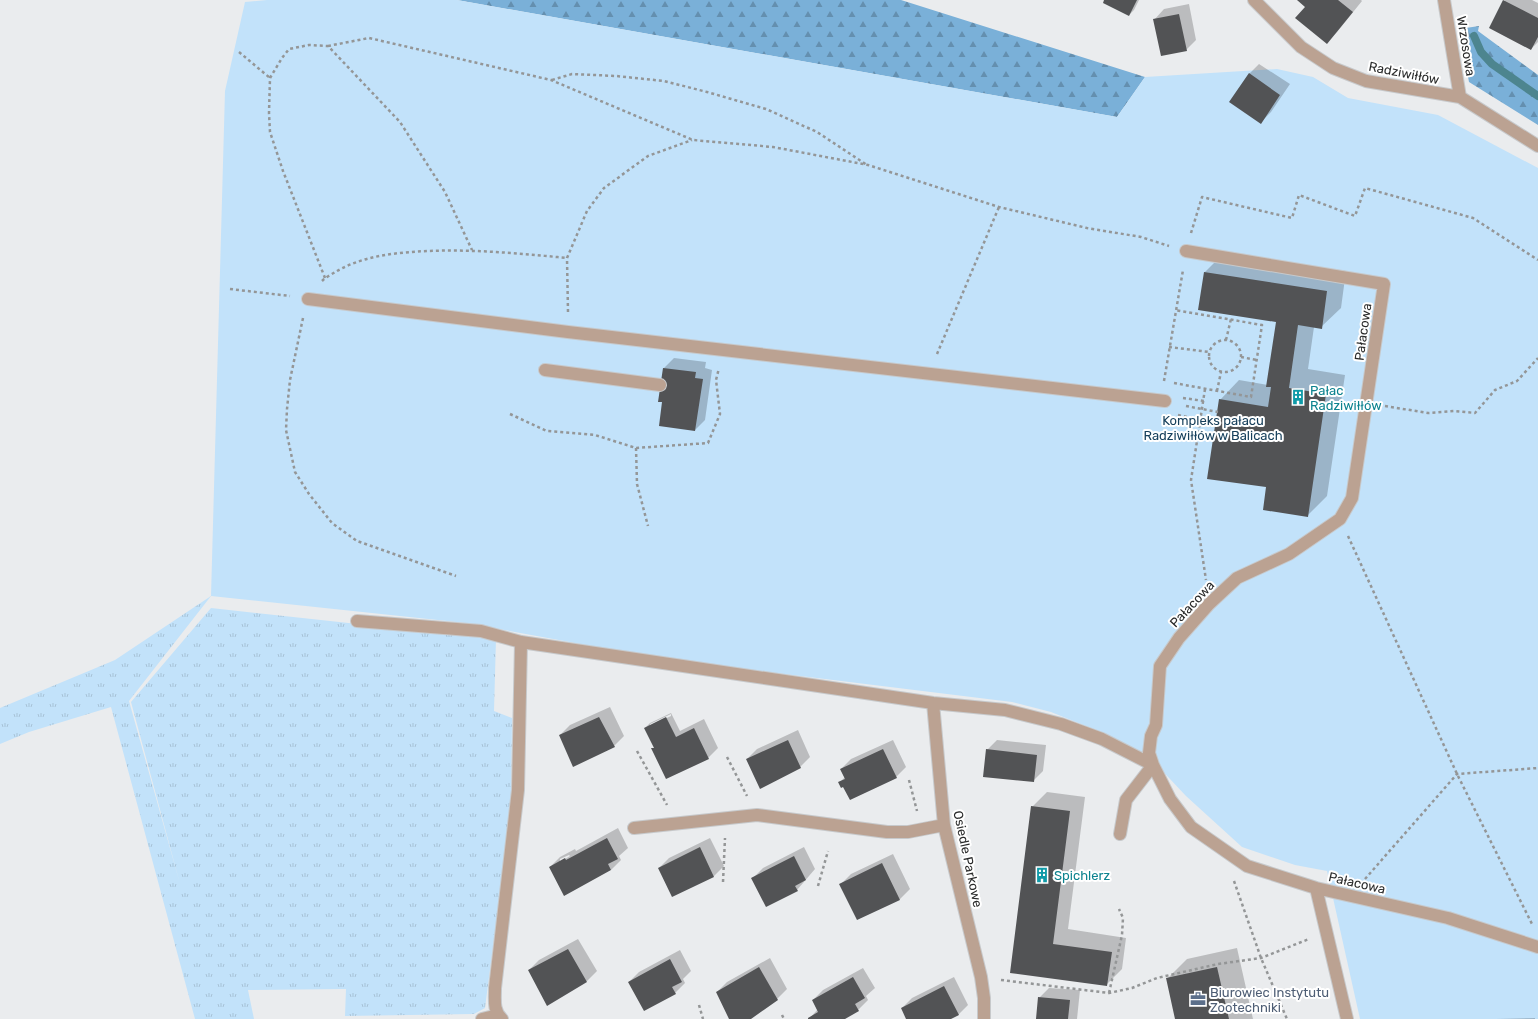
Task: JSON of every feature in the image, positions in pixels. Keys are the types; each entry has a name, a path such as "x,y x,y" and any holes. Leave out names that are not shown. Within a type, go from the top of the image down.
{"street":[{"name":"Radziwiłłów","path":"1254,0 1301,48 1333,68 1366,81 1460,97 1538,146"},
{"name":"Wrzosowa","path":"1444,0 1460,97"},
{"name":"Pałacowa","path":"1186,251 1384,284 1352,498 1340,519 1289,554 1237,578 1209,604 1179,638 1160,666 1156,725 1151,736 1149,753 1153,765 1170,799 1192,827 1248,866 1316,888 1448,918 1538,947"},
{"path":"308,299 568,332 1165,401"},
{"path":"545,370 660,385"},
{"path":"357,621 482,631 521,642 933,703 1005,710 1061,724 1102,739 1153,765 1126,800 1120,834"},
{"path":"482,1019 500,1017 495,1006 495,988 518,790 521,642"},
{"name":"Osiedle Parkowe","path":"933,703 944,825 981,977 984,998 984,1019"},
{"path":"634,828 757,815 887,832 921,831 944,825"},
{"path":"1316,888 1347,1019"}],"path":[{"path":"325,278 270,132 270,78 282,58 290,49 308,45 328,46 369,38 551,80 693,140 773,147 868,165 999,208 1087,228 1141,237"},
{"path":"328,46 400,122 445,192 472,250"},
{"path":"239,52 270,78"},
{"path":"551,80 572,74 616,76 664,81 707,92 766,109 817,132 868,165"},
{"path":"568,332 567,258 586,211 604,188 648,156 693,140"},
{"path":"1186,251 1202,197 1292,218 1299,195 1355,216 1365,188 1474,218 1538,260"},
{"path":"929,374 999,208"},
{"path":"456,576 357,541 332,523 309,494 295,472 286,430 287,409 290,380 308,299 325,278 347,265 365,259 390,254 433,250 472,250 567,258"},
{"path":"230,289 308,299"},
{"path":"1175,310 1262,325 1251,397 1164,381 1169,347 1175,310"},
{"path":"1226,340 1230,319"},
{"path":"1226,340 1231,341 1238,347 1241,357 1236,367 1227,372 1221,372 1214,368 1211,364 1209,352 1211,347 1218,341 1226,340"},
{"path":"1169,347 1209,352"},
{"path":"1241,357 1257,360"},
{"path":"1367,403 1428,413 1455,411 1475,414 1495,390 1517,381 1538,358"},
{"path":"1217,391 1221,372"},
{"path":"510,414 547,431 595,435 636,448 708,443 720,414 716,380"},
{"path":"1205,389 1192,480 1209,604"},
{"path":"1186,406 1218,412"},
{"path":"636,448 637,484 648,526"},
{"path":"1340,519 1458,774 1534,929"},
{"path":"637,752 676,824"},
{"path":"727,757 757,815"},
{"path":"1351,895 1458,774 1538,768"},
{"path":"909,780 921,831"},
{"path":"723,882 725,818"},
{"path":"818,886 828,851"},
{"path":"1234,879 1261,958 1287,1019"},
{"path":"1109,993 1122,935 1123,918 1119,909"},
{"path":"981,977 1109,993 1132,988 1157,978 1203,967 1261,958 1298,943"},
{"path":"699,1005 703,1019"},
{"path":"782,1015 784,1019"}],"green space":[{"name":"Kompleks pałacu Radziwiłłów w Balicach","path":"267,0 457,0 1117,117 1145,77 1277,69 1313,77 1348,98 1438,115 1538,168 1538,1019 1360,1019 1327,871 1295,865 1242,847 1186,796 1154,762 1106,734 1051,712 1012,702 663,659 466,623 211,596 225,91 245,2"},
{"path":"457,0 901,0 1145,77 1117,117"},
{"path":"1479,26 1478,31 1538,75 1538,125 1469,82 1459,29"},
{"path":"211,596 129,701 180,884 131,702 211,608 496,639 494,711 512,718 511,807 485,1008 474,1014 345,1016 346,989 248,990 254,1019 195,1019 111,707 29,732 0,744 0,708 115,660"}],"building":[{"path":"1104,0 1137,0 1129,16 1103,3"},
{"path":"1297,0 1338,0 1353,12 1327,44 1295,18 1305,7"},
{"path":"1503,0 1538,18 1538,37 1531,50 1489,28"},
{"path":"1179,14 1187,51 1161,56 1153,19"},
{"path":"1249,73 1280,95 1261,124 1229,102"},
{"name":"Pałac Radziwiłłów","path":"1204,272 1327,291 1322,329 1298,325 1289,388 1326,394 1308,517 1263,510 1266,487 1207,479 1219,399 1268,407 1271,387 1266,387 1276,322 1198,310"},
{"path":"663,368 696,372 695,378 703,379 695,431 659,426 662,402 658,402"},
{"path":"599,717 615,747 573,767 559,735"},
{"path":"666,717 676,737 694,728 709,759 666,779 651,748 654,748 644,728"},
{"path":"788,740 801,768 760,789 746,759"},
{"path":"883,749 897,778 850,800 843,787 841,788 838,782 845,779 840,769"},
{"path":"986,749 1037,755 1034,782 983,777"},
{"name":"Spichlerz","path":"1031,806 1070,811 1053,944 1112,952 1107,986 1010,973"},
{"path":"607,838 618,859 608,864 611,870 564,896 549,867 565,858 566,860"},
{"path":"700,847 714,877 672,897 658,868"},
{"path":"794,856 806,880 795,886 798,891 766,907 751,878"},
{"path":"882,863 900,900 857,920 839,884"},
{"path":"568,949 587,982 547,1006 528,970"},
{"path":"670,959 682,982 672,987 676,994 644,1011 628,982"},
{"path":"759,967 778,1000 751,1019 729,1019 716,992"},
{"name":"Biurowiec Instytutu Zootechniki","path":"1217,967 1229,1019 1175,1019 1166,978"},
{"path":"853,977 865,998 855,1004 859,1011 845,1019 808,1019 818,1012 812,1000"},
{"path":"944,986 959,1015 951,1019 906,1019 901,1008"},
{"path":"1038,997 1070,1000 1068,1019 1036,1019"}],"waterway":[{"path":"1474,36 1481,52 1492,64 1538,96"}],"place":[{"name":"Pałac Radziwiłłów","path":"1298,397"},
{"name":"Spichlerz","path":"1042,875"},
{"name":"Biurowiec Instytutu Zootechniki","path":"1198,999"}]}
